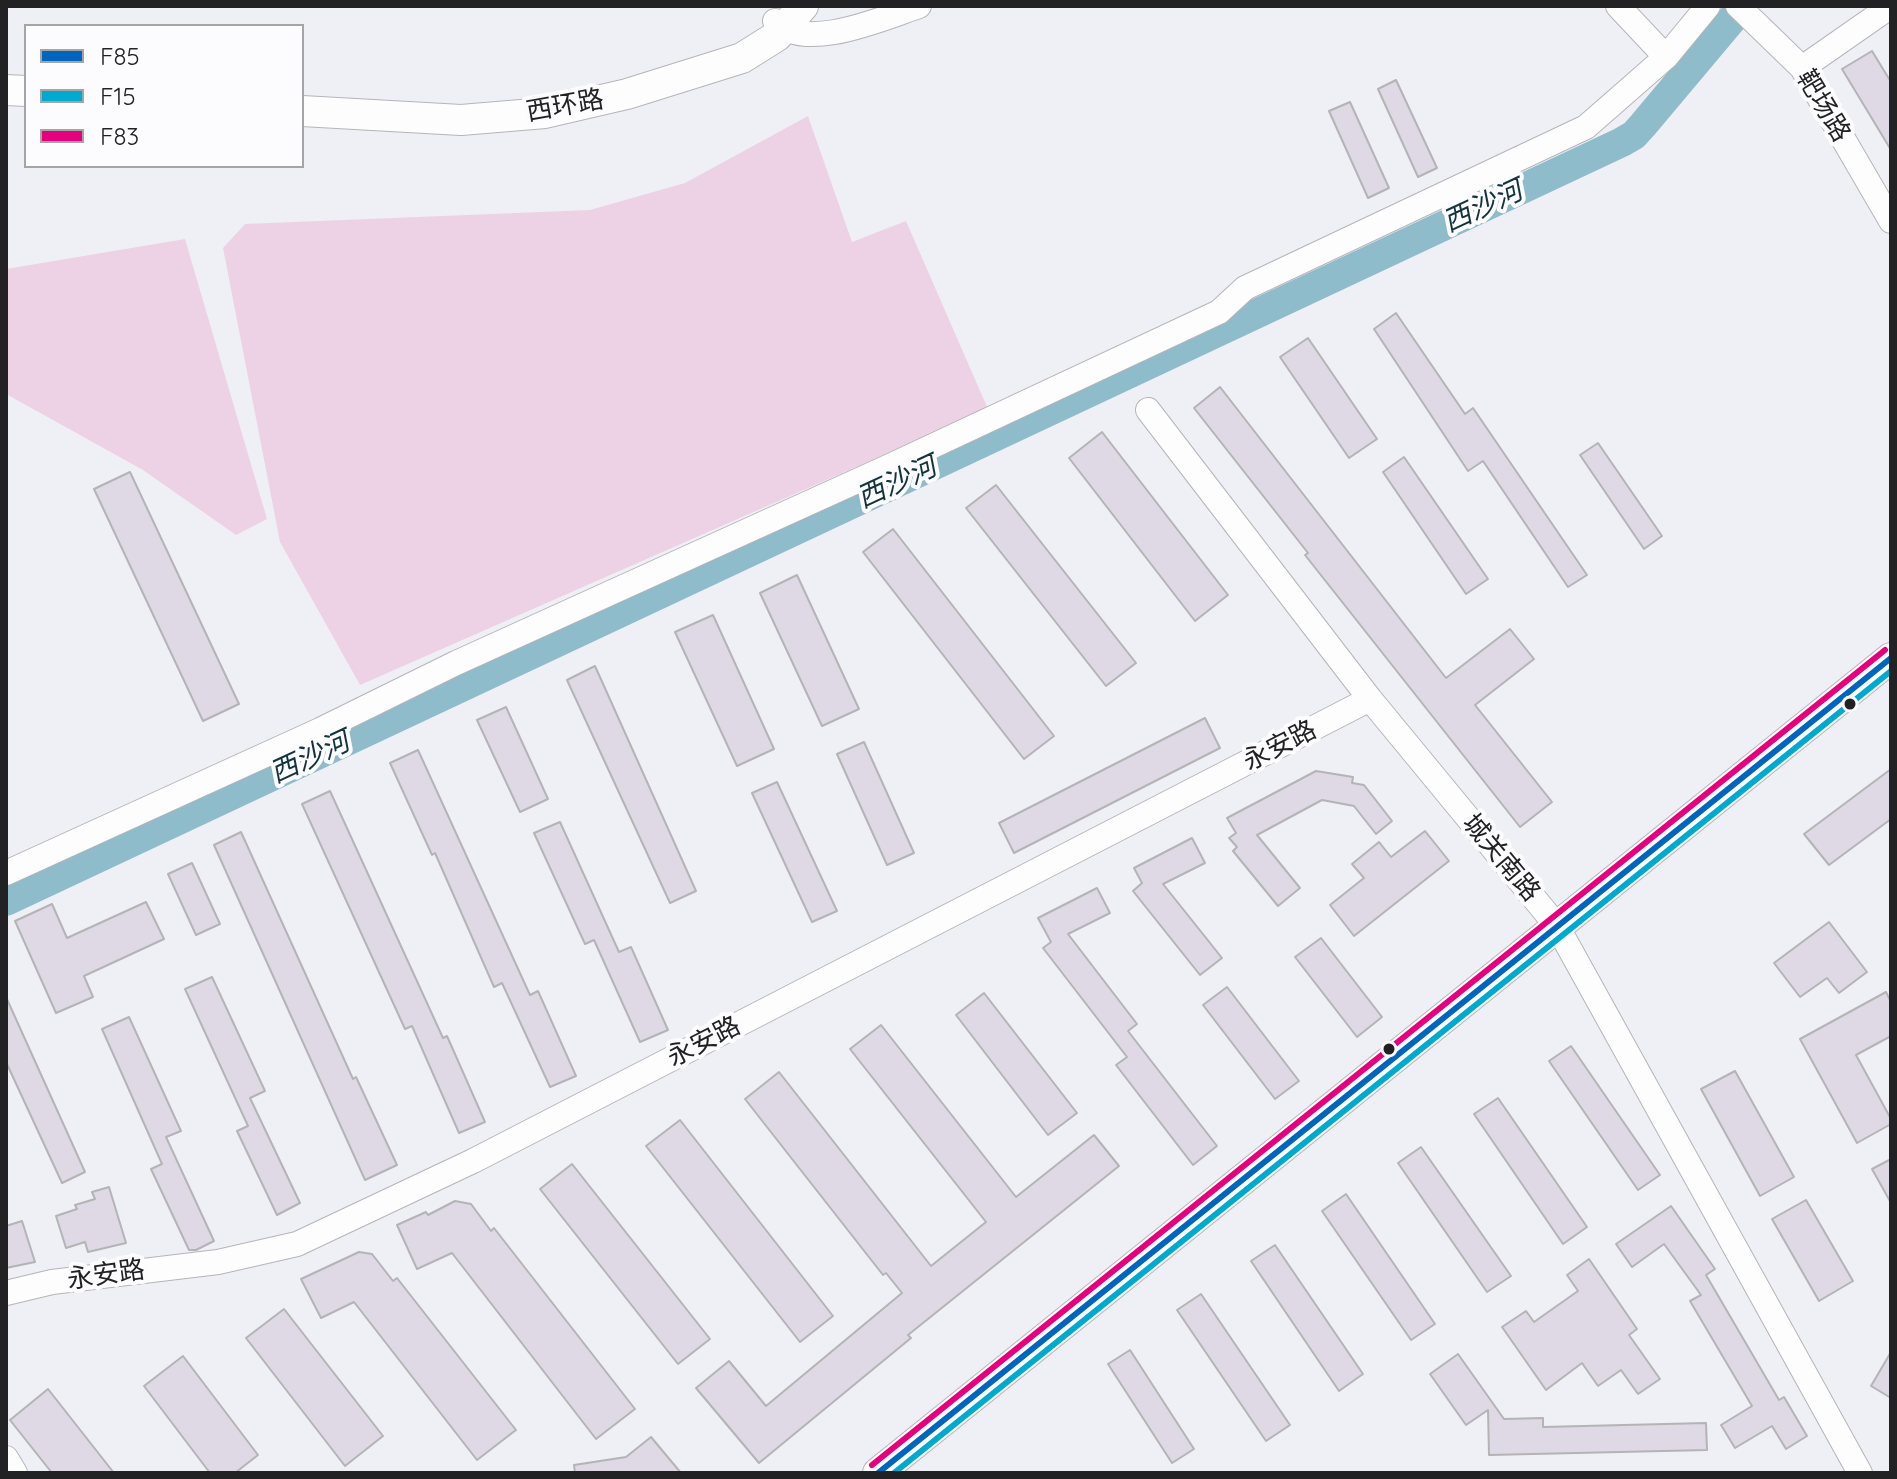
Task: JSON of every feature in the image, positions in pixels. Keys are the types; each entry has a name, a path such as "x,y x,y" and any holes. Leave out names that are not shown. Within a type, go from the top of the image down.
{"main road":[{"name":"西环路","path":"304,100 404,108 466,108 565,97 713,56 751,39 803,6"},
{"name":"西环路","path":"304,111 461,120 545,113 627,94 725,65 758,49 783,19"},
{"path":"878,1473 1891,658"}],"street":[{"path":"783,19 817,36 919,6"},
{"path":"1618,6 1666,57"},
{"path":"6,873 1219,312 1245,288 1586,127 1666,57 1708,6"},
{"name":"靶场路","path":"1738,6 1802,68 1891,221"},
{"path":"1802,68 1891,6"},
{"name":"城关南路","path":"1148,410 1370,699 1557,926 1860,1473"},
{"name":"永安路","path":"6,1293 52,1282 218,1262 297,1244 487,1154 1370,699"},
{"path":"6,1458 15,1473"}],"shaded area":[{"path":"808,116 852,242 906,221 988,409 360,685 280,542 223,248 245,224 590,210 685,183"},
{"path":"185,239 267,519 236,535 143,470 6,394 6,269"}],"building":[{"path":"1872,51 1891,82 1891,150 1842,69"},
{"path":"1396,80 1437,168 1418,177 1378,89"},
{"path":"1350,102 1389,188 1368,198 1329,111"},
{"path":"1396,313 1465,414 1473,408 1587,575 1568,587 1483,461 1468,471 1374,329"},
{"path":"1308,338 1377,439 1349,458 1280,357"},
{"path":"1220,387 1446,678 1510,629 1534,659 1475,705 1552,802 1520,827 1305,555 1308,553 1194,408"},
{"path":"1102,432 1228,595 1195,621 1069,458"},
{"path":"1598,443 1662,536 1644,549 1580,455"},
{"path":"1404,457 1488,579 1466,594 1383,472"},
{"path":"130,472 239,704 203,721 94,489"},
{"path":"996,485 1136,663 1106,686 966,508"},
{"path":"893,529 1054,736 1024,759 863,552"},
{"path":"797,575 859,709 822,726 760,593"},
{"path":"713,615 774,749 737,766 675,632"},
{"path":"595,666 696,891 670,903 567,680"},
{"path":"506,707 548,799 520,812 477,720"},
{"path":"1205,718 1220,748 1014,853 999,823"},
{"path":"864,742 914,853 887,865 837,754"},
{"path":"418,750 530,995 538,991 576,1076 550,1087 502,983 494,987 435,853 432,855 390,763"},
{"path":"1891,769 1891,819 1829,865 1804,834"},
{"path":"1316,771 1353,777 1352,783 1364,785 1392,821 1376,834 1354,806 1322,800 1257,835 1300,888 1278,906 1233,851 1237,847 1229,838 1236,833 1227,818"},
{"path":"777,782 837,911 812,922 752,793"},
{"path":"330,791 443,1038 447,1036 485,1122 459,1133 412,1026 405,1029 302,804"},
{"path":"560,822 619,952 631,947 668,1030 640,1042 594,940 585,944 534,833"},
{"path":"1425,831 1449,861 1354,936 1330,905 1364,878 1352,864 1379,842 1391,857"},
{"path":"241,832 353,1079 356,1077 397,1165 365,1180 214,845"},
{"path":"1192,838 1205,863 1163,884 1222,958 1200,975 1133,891 1142,883 1134,868"},
{"path":"192,863 220,924 196,935 168,874"},
{"path":"1097,888 1110,913 1068,934 1137,1024 1128,1031 1217,1146 1193,1165 1116,1065 1127,1057 1043,948 1051,942 1038,918"},
{"path":"146,902 164,939 84,976 93,997 56,1013 15,921 52,904 67,938"},
{"path":"1829,922 1867,972 1839,993 1827,978 1800,997 1774,963"},
{"path":"1321,938 1382,1017 1357,1037 1295,957"},
{"path":"212,977 265,1091 250,1098 300,1203 277,1215 237,1131 248,1126 185,989"},
{"path":"1227,987 1299,1081 1275,1099 1203,1005"},
{"path":"1886,992 1891,1002 1891,1036 1856,1055 1891,1124 1857,1143 1800,1039"},
{"path":"984,993 1077,1113 1048,1135 956,1015"},
{"path":"6,997 85,1172 62,1183 6,1062"},
{"path":"129,1017 181,1131 166,1137 214,1241 196,1250 189,1250 151,1169 162,1164 102,1029"},
{"path":"881,1025 1016,1197 1094,1135 1119,1166 908,1335 911,1338 759,1463 696,1388 729,1361 766,1406 902,1293 886,1273 883,1275 745,1099 779,1072 931,1266 986,1222 850,1049"},
{"path":"1571,1046 1660,1175 1638,1190 1549,1061"},
{"path":"1735,1071 1794,1177 1760,1196 1701,1089"},
{"path":"1498,1098 1587,1227 1563,1244 1474,1114"},
{"path":"680,1120 833,1316 800,1342 646,1146"},
{"path":"1421,1147 1511,1276 1487,1292 1398,1163"},
{"path":"1891,1159 1891,1203 1872,1169"},
{"path":"572,1164 710,1339 678,1364 540,1189"},
{"path":"109,1187 126,1243 88,1252 85,1242 66,1248 56,1216 77,1209 75,1205 95,1199 92,1192"},
{"path":"1346,1194 1435,1324 1411,1340 1322,1211"},
{"path":"1806,1200 1853,1281 1819,1301 1772,1219"},
{"path":"455,1201 471,1204 491,1231 494,1228 635,1409 596,1439 452,1253 417,1269 397,1225 426,1212 428,1215"},
{"path":"1671,1206 1715,1269 1706,1275 1779,1400 1784,1397 1807,1436 1786,1449 1772,1426 1735,1448 1721,1425 1752,1406 1690,1301 1701,1295 1664,1244 1632,1267 1616,1244"},
{"path":"22,1221 35,1262 6,1268 6,1226"},
{"path":"1275,1245 1363,1374 1339,1391 1251,1261"},
{"path":"359,1252 372,1254 393,1281 397,1278 516,1430 477,1460 354,1302 321,1318 301,1279"},
{"path":"1589,1259 1637,1329 1629,1335 1660,1379 1638,1394 1621,1370 1598,1386 1582,1363 1546,1390 1502,1327 1526,1311 1534,1322 1578,1291 1567,1275"},
{"path":"1201,1294 1290,1425 1266,1441 1177,1310"},
{"path":"284,1309 383,1436 345,1466 246,1338"},
{"path":"1130,1350 1194,1449 1172,1463 1108,1364"},
{"path":"1891,1352 1891,1398 1871,1386"},
{"path":"1458,1354 1504,1419 1543,1418 1543,1427 1706,1423 1707,1450 1489,1455 1488,1410 1466,1425 1430,1374"},
{"path":"183,1356 258,1455 235,1473 210,1473 144,1386"},
{"path":"48,1389 114,1473 52,1473 10,1420"},
{"path":"651,1437 681,1473 575,1473 574,1465 626,1457"}],"waterway":[{"name":"西沙河","path":"6,901 1622,142 1643,125 1743,6"}],"transit line":[{"name":"F83","path":"872,1465 1885,650"},
{"name":"F85","path":"878,1473 1891,658"},
{"name":"F15","path":"894,1473 1891,671"}]}
